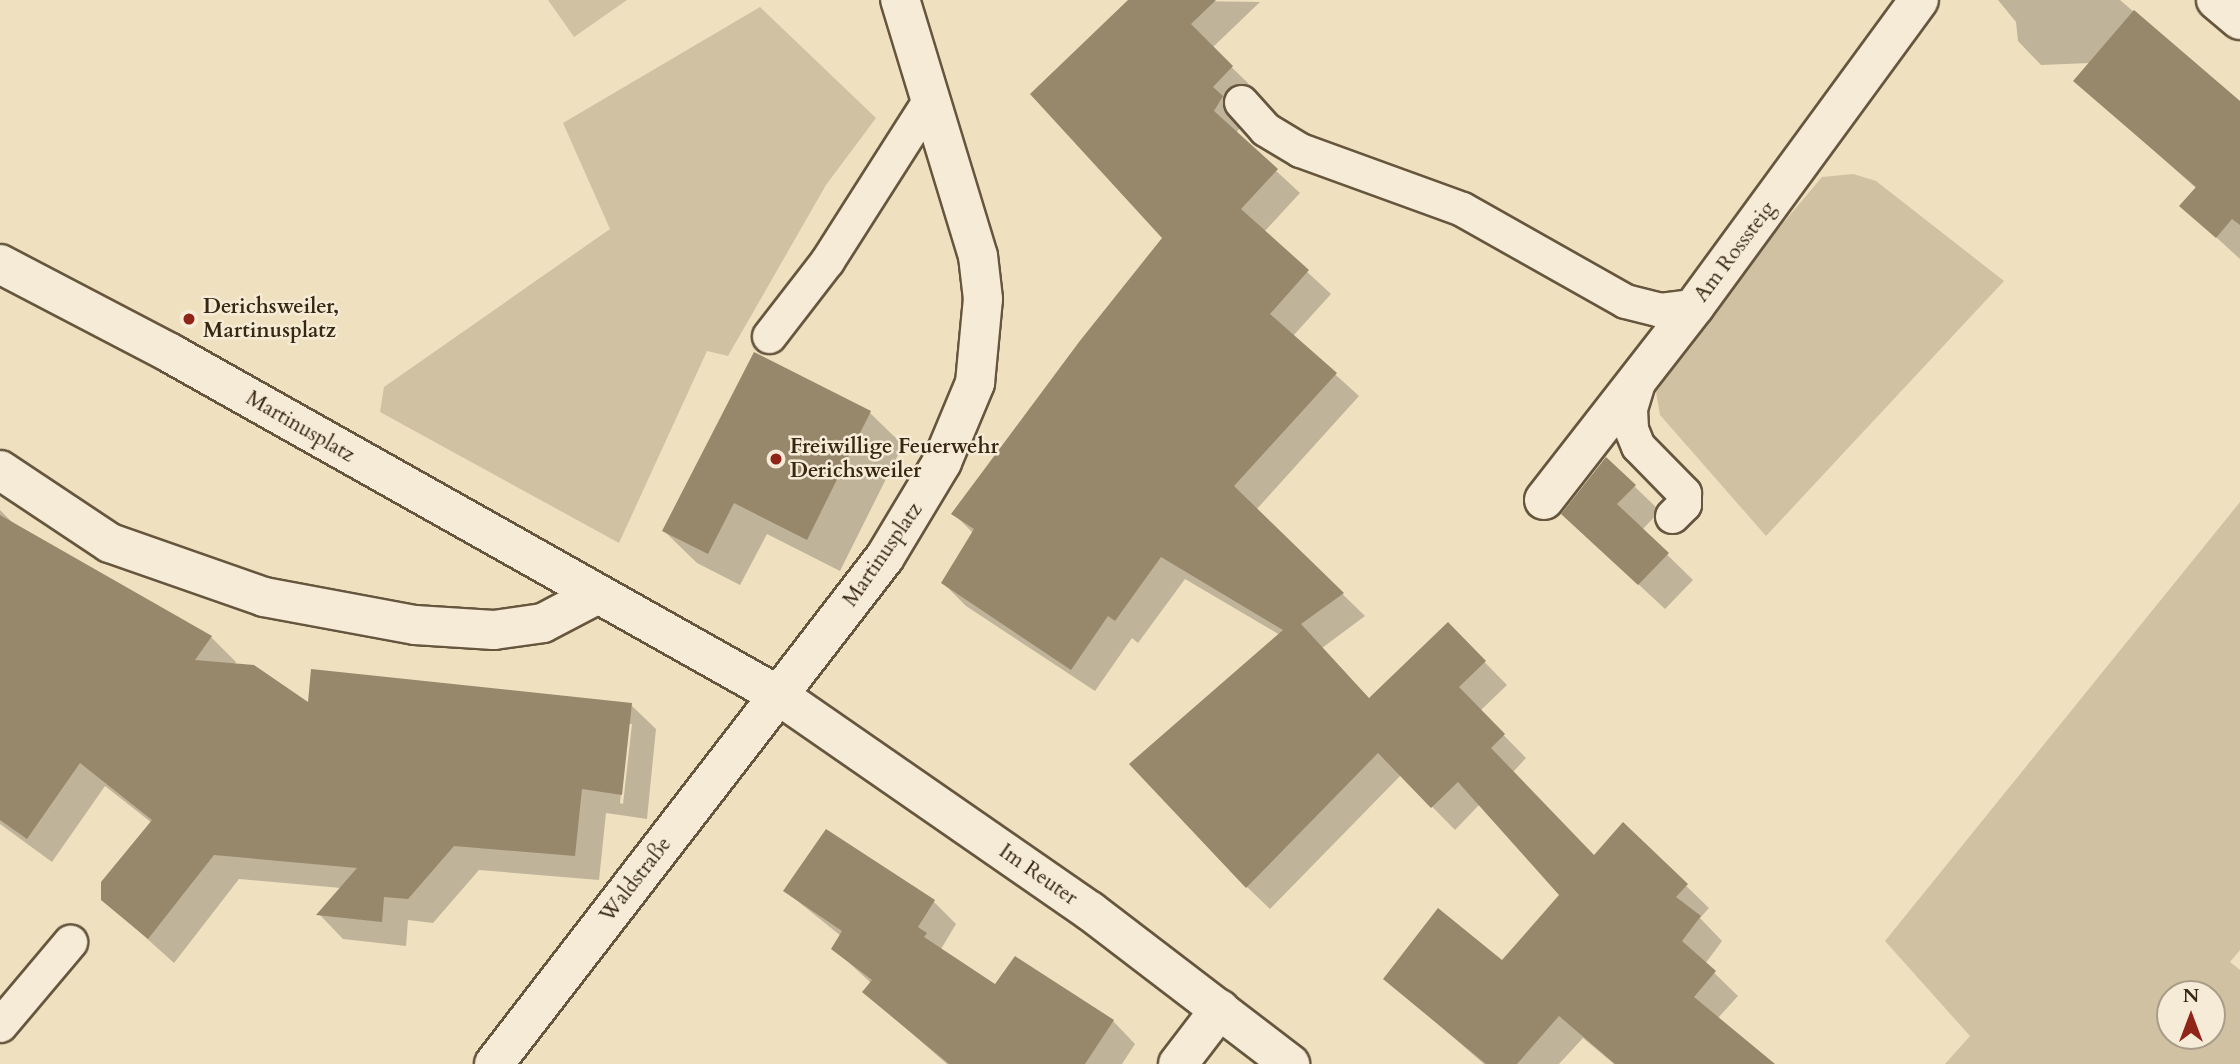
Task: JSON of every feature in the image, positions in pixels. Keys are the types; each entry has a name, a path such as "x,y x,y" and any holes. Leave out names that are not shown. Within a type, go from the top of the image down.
{"street":[{"name":"Martinusplatz","path":"0,264 170,353 778,695 916,512 975,383 983,299 978,256 900,0"},
{"name":"Am Rosssteig","path":"1544,500 1695,306 1919,0"},
{"path":"2216,0 2240,20"},
{"path":"0,470 110,543 264,597 415,625 494,630 543,623 598,594"},
{"name":"Im Reuter","path":"778,695 1090,911 1290,1064"},
{"name":"Waldstraße","path":"494,1064 778,695"},
{"path":"1178,1064 1220,1009"}],"lane":[{"path":"769,337 827,261 929,101"},
{"path":"1241,102 1265,130 1300,150 1462,209 1625,301 1660,310 1695,306"},
{"path":"1640,376 1630,409 1631,429 1638,446 1684,493 1684,503 1672,516"},
{"path":"0,1025 70,942"}],"shaded area":[{"path":"548,0 627,0 574,37"},
{"path":"760,7 876,118 826,185 728,356 707,351 619,543 380,412 384,387 610,229 563,123"},
{"path":"1853,174 1876,181 2004,281 1766,536 1660,415 1656,392 1666,361 1822,177"},
{"path":"2240,502 2240,950 2230,962 2240,970 2240,1064 1945,1064 1970,1036 1885,941"}],"building":[{"path":"1128,0 1216,0 1191,24 1233,66 1213,87 1223,96 1214,111 1278,169 1241,209 1309,270 1270,314 1337,373 1234,486 1344,593 1301,624 1369,698 1448,622 1486,661 1459,687 1505,734 1491,748 1594,855 1623,822 1688,884 1676,897 1701,916 1682,941 1716,971 1694,997 1775,1064 1615,1064 1559,1016 1517,1064 1486,1064 1383,979 1438,908 1502,960 1559,895 1458,782 1431,808 1378,753 1246,888 1129,764 1283,630 1161,557 1115,621 1108,616 1071,670 941,583 974,529 951,514 1079,342 1162,238 1030,94"},
{"path":"2134,10 2240,101 2240,225 2232,219 2216,238 2179,206 2196,187 2073,81"},
{"path":"754,352 871,411 807,540 734,503 708,554 662,531"},
{"path":"1606,457 1636,485 1617,504 1669,553 1638,585 1561,514"},
{"path":"0,515 212,636 195,660 254,665 308,702 311,669 632,703 622,795 582,789 575,856 454,846 408,899 384,897 382,922 316,915 357,868 214,855 148,939 101,900 101,882 152,820 80,763 27,839 0,820"},
{"path":"826,829 935,900 918,927 927,933 924,937 995,984 1015,956 1114,1020 1085,1064 949,1064 862,992 872,980 831,949 842,931 783,891"}],"place":[{"name":"Derichsweiler, Martinusplatz","path":"189,319"},
{"name":"Freiwillige Feuerwehr Derichsweiler","path":"776,459"}]}
